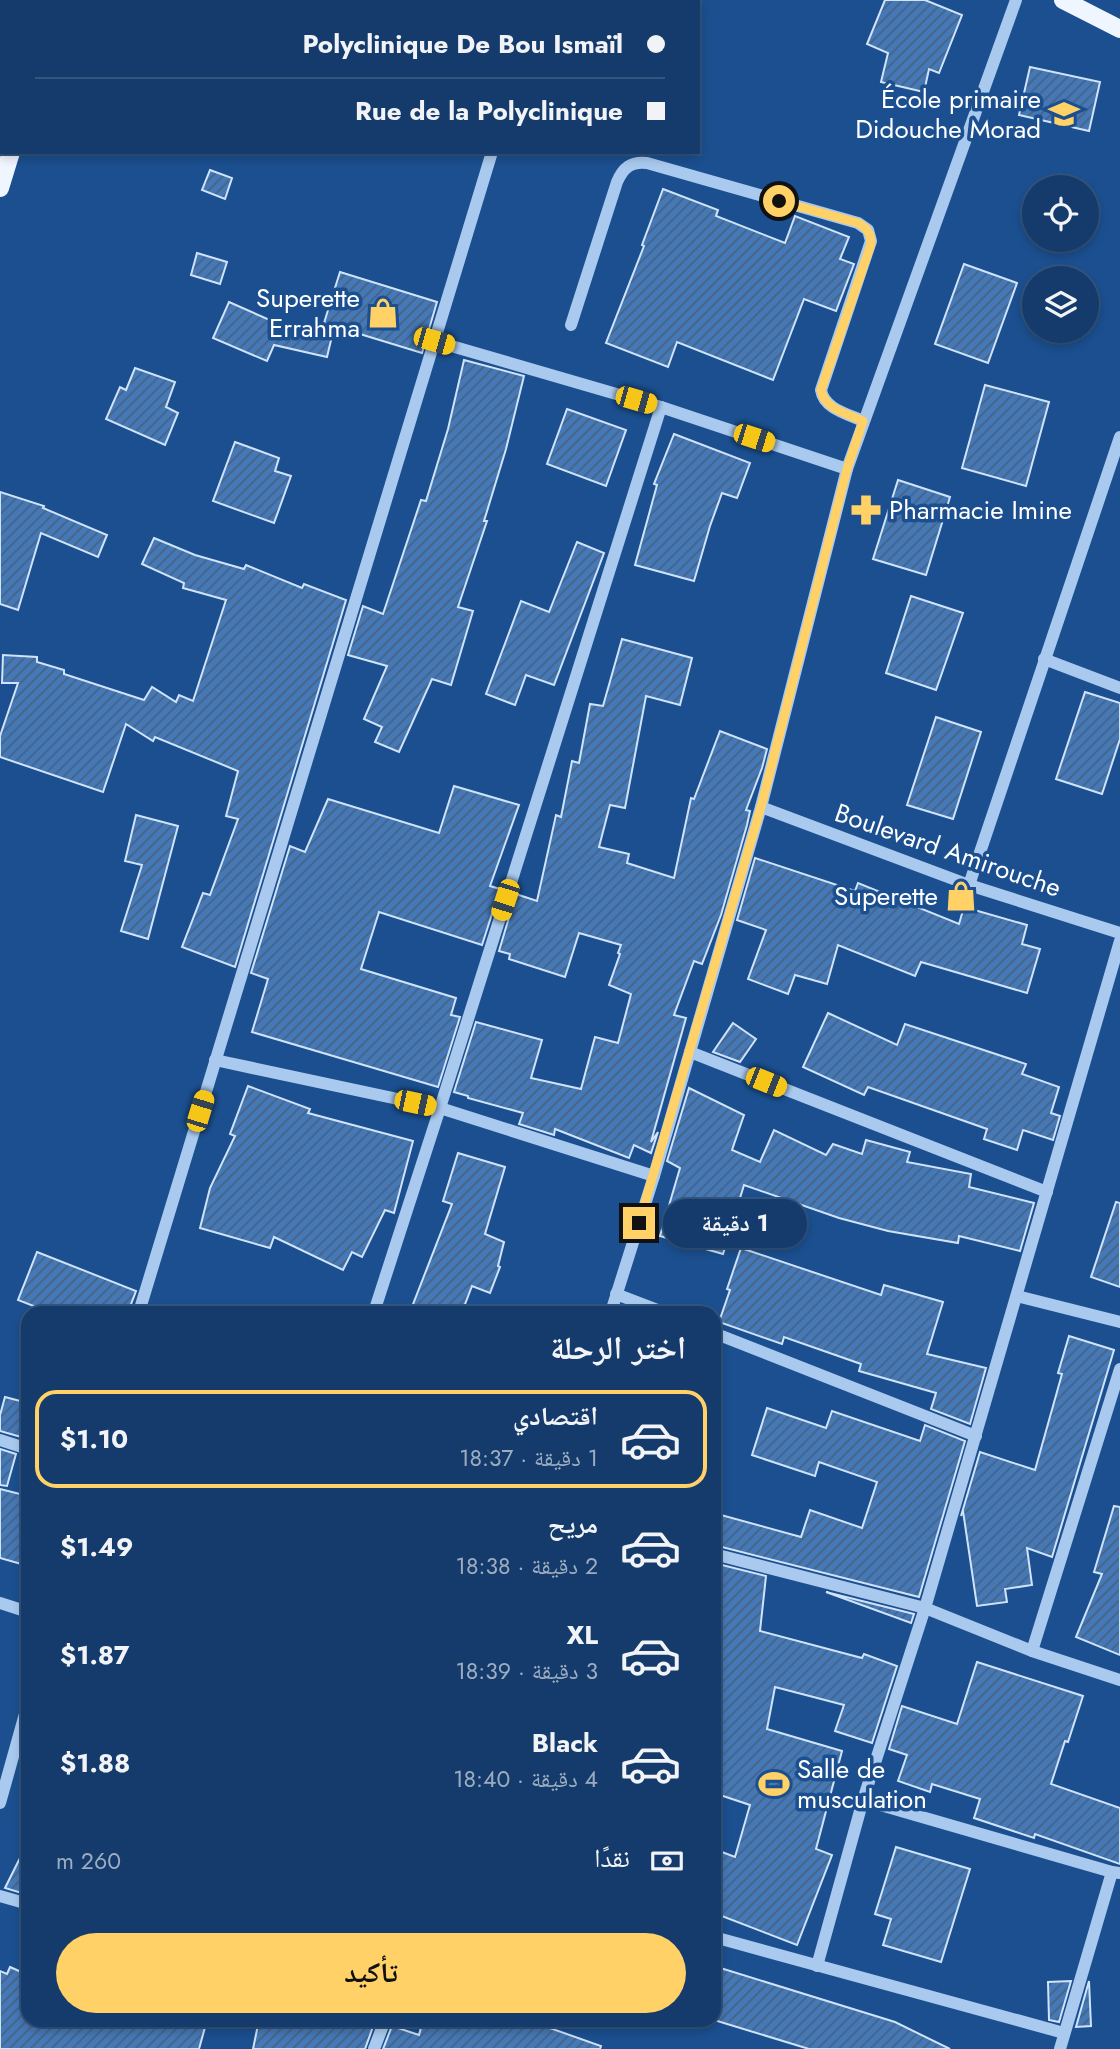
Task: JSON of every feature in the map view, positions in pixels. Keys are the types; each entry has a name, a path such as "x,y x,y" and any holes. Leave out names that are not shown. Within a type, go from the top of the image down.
{"main road":[{"path":"1063,0 1120,29"},
{"path":"0,188 9,154"}],"street":[{"path":"613,1306 761,807 847,469 1016,0"},
{"path":"141,1306 491,154"},
{"path":"571,325 617,182 621,173 633,163 647,163 858,223 868,230 872,241 821,390 827,403 863,421"},
{"path":"434,341 661,407 847,469"},
{"path":"375,1306 661,407"},
{"path":"969,885 1120,437"},
{"path":"1044,659 1120,688"},
{"name":"Boulevard Amirouche","path":"761,807 969,885 1120,933"},
{"path":"817,1966 863,1800 925,1608 1120,942"},
{"path":"690,1052 1047,1192"},
{"path":"215,1060 440,1108 654,1175"},
{"path":"617,1294 648,1306"},
{"path":"1017,1296 1120,1322"},
{"path":"721,1336 976,1436"},
{"path":"1032,1651 1120,1369"},
{"path":"0,1440 21,1448"},
{"path":"721,1556 925,1608 1032,1651 1120,1680"},
{"path":"0,1603 21,1610"},
{"path":"0,1803 21,1728"},
{"path":"863,1800 1116,1873 1060,2049"},
{"path":"0,1896 21,1901"},
{"path":"721,1939 1064,2033"},
{"path":"374,2049 382,2027"}],"building":[{"path":"885,0 925,0 962,15 939,73 929,69 924,92 881,82 888,53 867,44"},
{"path":"1030,67 1100,82 1089,131 1019,115"},
{"path":"210,170 232,178 225,199 202,190"},
{"path":"663,189 718,210 716,216 785,243 795,216 849,237 840,259 854,264 836,311 804,299 773,380 677,342 668,367 606,343"},
{"path":"197,253 227,262 220,284 191,275"},
{"path":"964,264 1017,283 988,363 935,344"},
{"name":"Superette Errahma","path":"340,272 437,302 422,353 324,323"},
{"path":"229,302 281,325 332,336 327,357 274,345 267,361 213,338"},
{"path":"464,360 524,376 484,521 487,521 458,607 473,611 451,685 432,679 399,752 375,742 382,727 364,719 387,666 348,655 363,606 383,614 421,500 426,501 448,429"},
{"path":"135,368 175,382 166,407 178,413 165,445 106,419 120,387 126,390"},
{"path":"985,385 1049,402 1026,486 962,468"},
{"path":"567,409 626,430 606,486 547,464"},
{"path":"674,434 750,463 737,498 722,493 694,581 635,565 657,485 654,484"},
{"path":"235,442 279,458 275,471 291,476 274,523 213,501"},
{"path":"898,480 950,497 926,575 873,559"},
{"path":"0,492 44,506 43,508 107,535 98,557 41,533 18,610 0,604"},
{"path":"154,538 195,555 244,569 246,565 302,588 304,584 346,600 235,967 182,947 203,893 210,895 238,819 226,816 238,771 155,737 153,741 126,724 103,792 0,757 0,736 18,683 2,683 3,655 37,657 37,662 64,670 64,674 144,700 152,687 176,702 179,695 193,701 226,600 183,588 184,583 142,564"},
{"path":"577,542 604,553 554,685 526,675 515,705 486,694 521,601 549,612"},
{"path":"911,596 963,613 936,690 886,673"},
{"path":"622,639 692,658 680,705 646,696 625,808 610,805 599,847 629,854 627,863 674,878 691,798 694,799 720,731 767,749 746,810 750,811 747,825 721,915 702,964 694,961 674,1015 686,1018 651,1142 658,1132 651,1153 634,1145 629,1158 555,1129 554,1135 519,1124 523,1113 454,1092 476,1022 542,1040 531,1078 581,1089 595,1037 618,1043 631,994 609,985 621,945 579,933 565,977 509,959 510,954 499,951 516,894 537,901 556,815 561,817 572,761 579,763 590,704 603,706"},
{"path":"1085,692 1120,703 1120,739 1102,794 1056,779"},
{"path":"936,717 981,732 953,819 907,805"},
{"path":"454,786 519,805 490,886 500,889 482,945 379,912 361,969 456,998 451,1015 460,1017 438,1087 252,1032 268,979 251,973 290,846 305,852 328,799 439,833"},
{"path":"136,815 178,826 148,939 121,931 142,865 125,861"},
{"path":"755,858 855,891 858,883 959,924 964,907 1027,925 1022,944 1040,949 1027,993 921,962 915,976 838,945 827,984 795,975 788,994 748,979 766,930 737,920"},
{"path":"828,1013 897,1045 905,1024 1026,1064 1022,1074 1059,1087 1051,1113 1060,1116 1053,1140 1023,1130 1017,1150 984,1139 987,1129 868,1087 864,1095 803,1067"},
{"path":"733,1023 756,1039 740,1062 713,1052"},
{"path":"248,1086 310,1109 308,1113 413,1141 394,1213 385,1210 362,1257 352,1252 343,1270 274,1237 270,1248 200,1228 210,1188 235,1136 230,1134"},
{"path":"689,1088 744,1115 732,1150 760,1162 774,1130 826,1155 833,1144 862,1154 866,1140 910,1152 907,1162 971,1174 969,1187 1034,1203 1020,1251 959,1236 958,1243 888,1231 839,1218 744,1185 723,1254 660,1236 680,1168 667,1161"},
{"path":"458,1153 505,1167 485,1234 504,1242 498,1266 500,1267 490,1293 472,1286 464,1306 412,1306 452,1204 443,1201"},
{"path":"1116,1202 1120,1203 1120,1287 1091,1277"},
{"path":"741,1248 881,1295 884,1285 943,1302 927,1354 986,1368 970,1424 931,1409 936,1393 859,1371 861,1364 784,1337 782,1344 721,1323 730,1290 727,1289"},
{"path":"37,1252 136,1291 130,1306 34,1306 18,1300"},
{"path":"1069,1336 1114,1350 1052,1557 1027,1548 1032,1585 1005,1589 1007,1602 977,1606 963,1511 961,1516 980,1452 1035,1470 1062,1374 1058,1373"},
{"path":"5,1397 21,1401 21,1437 0,1431 0,1415"},
{"path":"767,1408 826,1428 832,1411 920,1441 925,1425 965,1441 919,1597 721,1547 721,1515 801,1537 810,1510 862,1528 877,1482 819,1462 815,1476 752,1455"},
{"path":"0,1449 16,1454 7,1486 0,1485"},
{"path":"0,1489 21,1494 21,1564 0,1558"},
{"path":"1114,1506 1120,1507 1120,1655 1076,1637 1102,1574 1094,1572"},
{"path":"721,1565 766,1576 760,1631 862,1658 864,1654 897,1666 872,1743 835,1731 844,1705 775,1687 767,1729 842,1751 816,1849 832,1855 797,1945 721,1916 721,1852 735,1857 750,1805 721,1795"},
{"path":"826,1592 914,1614 911,1623"},
{"path":"977,1662 1083,1696 1051,1784 1120,1808 1120,1864 1035,1834 1034,1838 974,1818 980,1799 932,1784 930,1792 898,1781 907,1755 889,1749 902,1706 957,1724"},
{"path":"896,1847 970,1869 941,1962 883,1945 891,1919 875,1914"},
{"path":"21,1856 21,1893 5,1888"},
{"path":"10,1967 21,1972 21,2027 205,2027 199,2049 0,2049 0,1971 7,1974"},
{"path":"721,1968 895,2022 950,2049 809,2049 721,2022"},
{"path":"1071,1981 1059,2022 1049,2020 1048,1982"},
{"path":"1089,1981 1091,2026 1076,2027"},
{"path":"258,2027 373,2027 365,2049 253,2049"},
{"path":"392,2027 419,2035 421,2027 547,2027 601,2046 600,2049 383,2049"}],"place":[{"name":"École primaire Didouche Morad","path":"1064,114"},
{"name":"Superette Errahma","path":"383,313"},
{"name":"Pharmacie Imine","path":"866,510"},
{"name":"Superette","path":"961,896"},
{"name":"Salle de musculation","path":"774,1784"}],"route":[{"path":"639,1223 761,807 847,469 863,421 827,403 821,390 872,241 870,235 868,230 858,223 779,201"}]}
